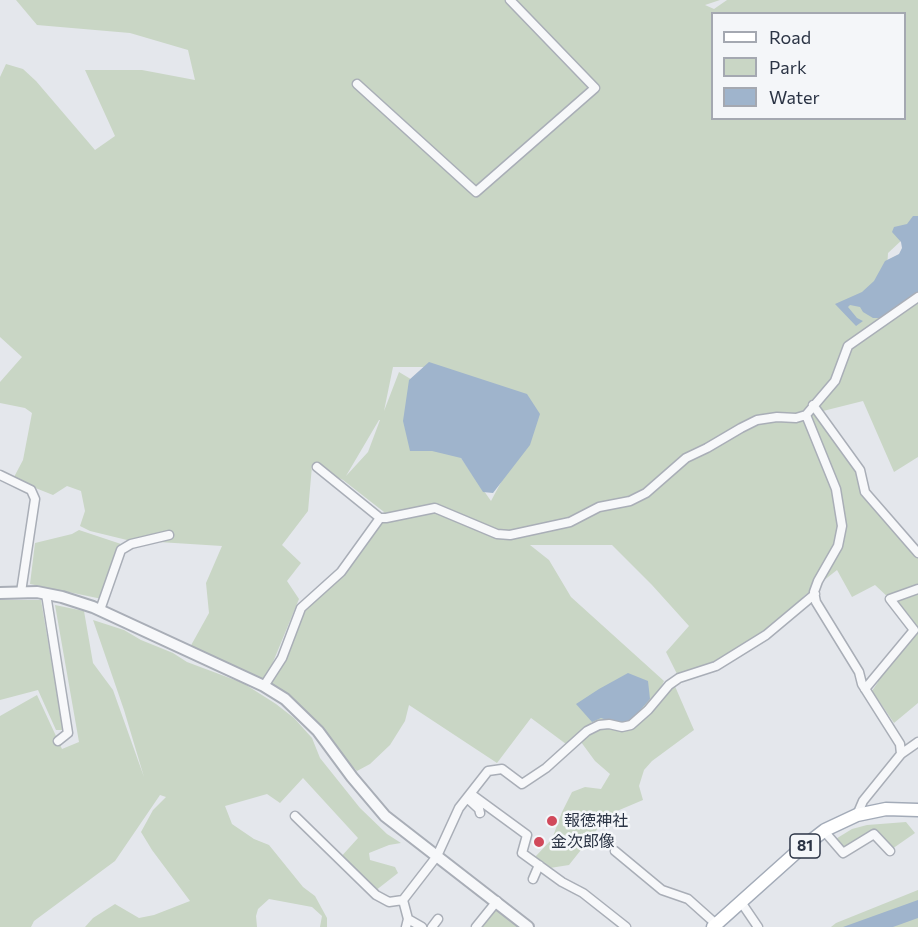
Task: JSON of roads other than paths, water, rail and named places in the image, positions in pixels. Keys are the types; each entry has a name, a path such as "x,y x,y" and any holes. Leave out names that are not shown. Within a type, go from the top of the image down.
{"main road":[{"name":"81","path":"715,926 799,850 824,831 857,815 886,809 918,810"}],"street":[{"path":"357,84 476,192 595,88 510,0"},
{"path":"317,467 380,518 435,508 497,534 510,535 549,528 570,522 599,507 630,501 646,493 686,458 757,420 777,417 796,418 806,415 835,381 848,346 918,297"},
{"path":"813,405 860,470 865,492 918,553"},
{"path":"806,415 836,489 842,526 838,546 818,581 816,602 860,672 862,684 900,744 901,754"},
{"path":"0,475 31,490 35,499 21,592"},
{"path":"264,686 282,658 301,608 341,572 380,518"},
{"path":"100,610 122,550 131,544 169,535"},
{"path":"865,689 914,630 890,599 918,590"},
{"path":"0,592 46,594 100,610 264,686 285,699 306,717 385,816 528,927"},
{"path":"46,594 68,733 58,741"},
{"path":"295,816 376,895 389,902 403,900 437,856 459,808 488,771 502,769 522,784 546,768 586,731 599,725 609,724 622,727 631,725 648,710 669,685 679,678 716,666 766,635 815,594"},
{"path":"857,815 863,801 901,754 918,742"},
{"path":"469,796 480,813"},
{"path":"469,796 527,835 522,853 562,882 583,892 626,927"},
{"path":"824,831 843,852 874,834 890,850"},
{"path":"615,851 662,890 688,899 715,926"},
{"path":"532,879 539,865"},
{"path":"403,900 407,923 422,927"},
{"path":"476,927 497,901"},
{"path":"741,902 758,927"},
{"path":"432,927 438,919"}],"water":[{"path":"913,216 918,216 918,293 908,305 880,318 873,318 863,312 860,307 850,305 848,307 857,318 863,321 856,326 835,304 862,292 874,281 885,261 899,254 902,248 901,242 892,232 894,227 907,224"},
{"path":"429,362 527,394 540,414 530,445 493,493 483,492 461,458 432,451 410,451 403,421 409,380"},
{"path":"628,673 648,681 650,699 630,722 622,725 601,718 592,722 576,704"},
{"path":"918,900 918,918 893,927 843,927"}],"place":[{"name":"報徳神社","path":"552,821"},
{"name":"金次郎像","path":"539,842"}]}
